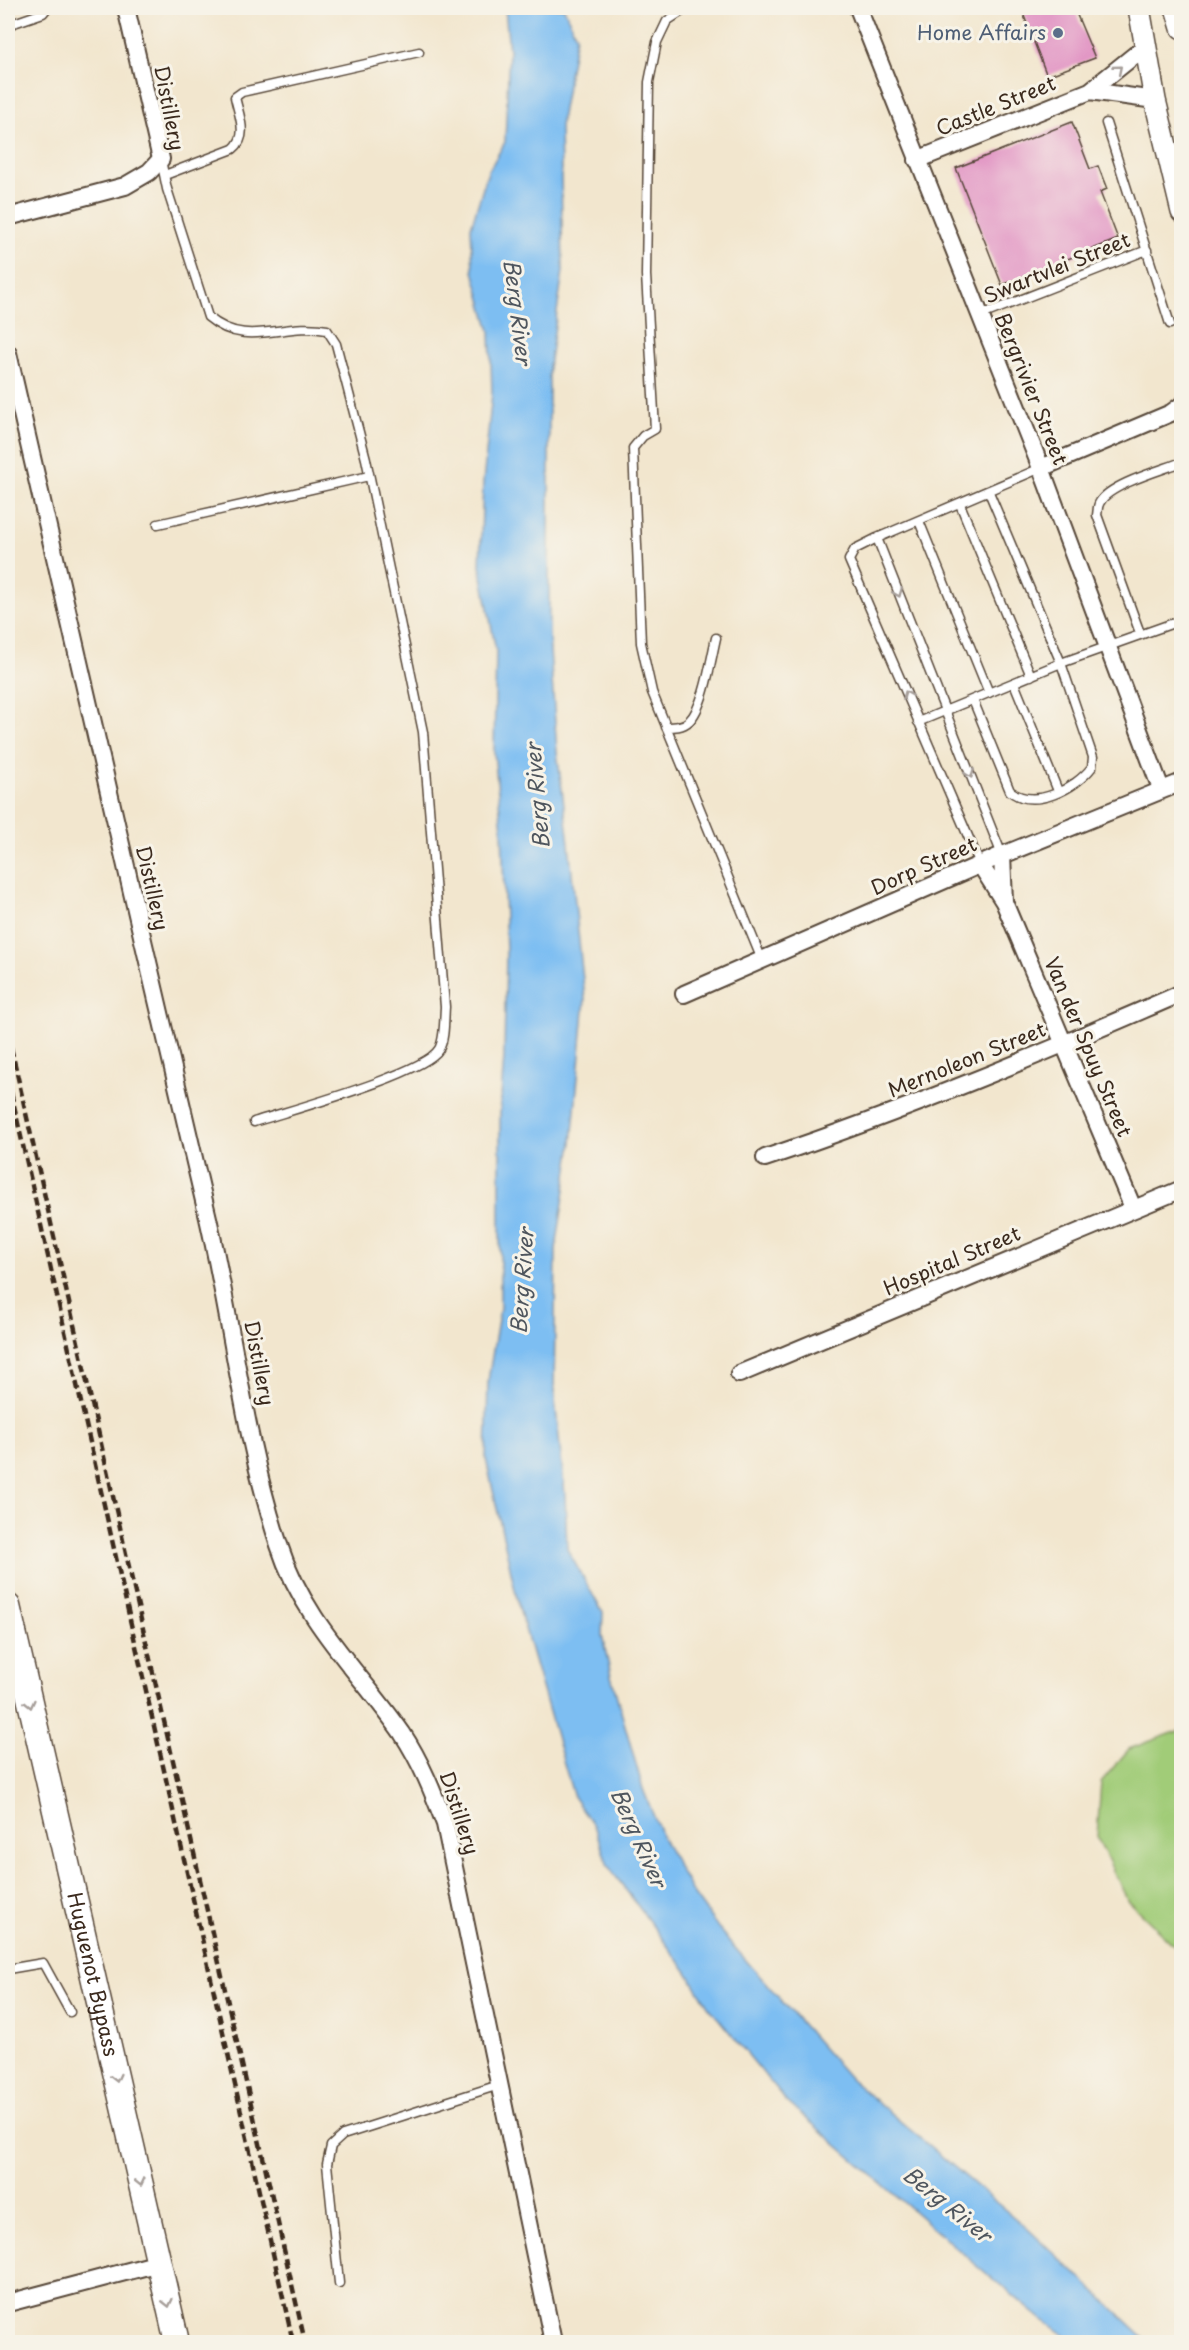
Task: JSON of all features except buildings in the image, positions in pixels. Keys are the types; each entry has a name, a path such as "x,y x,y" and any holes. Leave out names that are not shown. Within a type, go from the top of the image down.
{"main road":[{"name":"Huguenot Bypass","path":"8,1606 177,2343"}],"street":[{"name":"Distillery","path":"8,217 124,186 163,167 126,8"},
{"name":"Bergrivier Street","path":"858,8 1041,468 1106,648 1161,789"},
{"path":"1138,8 1155,100 1182,212"},
{"path":"1176,8 1182,27"},
{"name":"Castle Street","path":"917,160 1090,91 1146,46"},
{"name":"Castle Street","path":"1090,91 1155,100"},
{"name":"Distillery","path":"8,353 216,1252 260,1481 280,1550 300,1593 323,1634 401,1732 424,1771 445,1824 553,2343"},
{"path":"1041,468 1178,412"},
{"name":"Dorp Street","path":"684,994 980,864 1182,782"},
{"name":"Van der Spuy Street","path":"1002,855 1004,902"},
{"name":"Van der Spuy Street","path":"980,864 1004,902 1133,1208"},
{"name":"Mernoleon Street","path":"765,1158 841,1133 1064,1044 1182,993"},
{"name":"Hospital Street","path":"739,1374 1182,1189"},
{"path":"8,2303 159,2263"}],"lane":[{"path":"8,25 43,13 47,8"},
{"path":"687,8 667,21 657,42 649,82 646,275 655,429 643,436 633,447 641,643 652,692 762,960"},
{"path":"254,1122 398,1074 427,1060 440,1048 445,1007 423,732 369,476 336,344 327,330 319,328 244,334 222,329 208,317 167,189 163,167 232,149 240,143 243,133 235,97 242,92 418,52"},
{"path":"1106,123 1170,324"},
{"name":"Swartvlei Street","path":"979,316 1147,250"},
{"path":"1140,633 1097,516 1098,504 1104,496 1118,487 1182,462"},
{"path":"980,864 849,560 855,549 877,538 1041,468"},
{"path":"158,524 369,476"},
{"path":"973,700 1010,791 1019,798 1028,800 1058,791 1085,776 1092,767 1093,757 1061,663 989,492"},
{"path":"960,504 1031,676"},
{"path":"919,521 989,693"},
{"path":"877,538 1002,855"},
{"path":"918,722 1061,663 1106,648 1140,633 1182,620"},
{"path":"666,727 678,727 690,721 699,702 716,638"},
{"path":"1014,683 1058,791"},
{"path":"8,1969 35,1962 43,1963 70,2012"},
{"path":"339,2283 327,2164 331,2146 343,2135 499,2085"}],"green space":[{"path":"1182,1730 1181,1952 1128,1901 1097,1837 1101,1782 1129,1749"}],"water":[{"name":"Berg River","path":"505,8 564,8 576,36 560,126 563,271 549,367 549,635 557,752 585,999 572,1143 556,1249 554,1391 565,1495 567,1549 603,1613 602,1635 611,1676 643,1789 662,1837 692,1892 722,1933 850,2079 1029,2230 1149,2342 1074,2342 1040,2318 974,2263 786,2101 708,2006 687,1972 608,1866 595,1828 574,1798 519,1608 486,1459 488,1381 500,1308 500,1111 504,1057 506,953 502,830 494,752 496,651 480,566 483,483 492,393 490,331 473,271 471,227 488,172 505,142 509,51"}],"railway":[{"path":"8,1034 305,2342"},
{"path":"8,1079 293,2342"}],"place":[{"name":"Home Affairs","path":"1058,33"}]}
